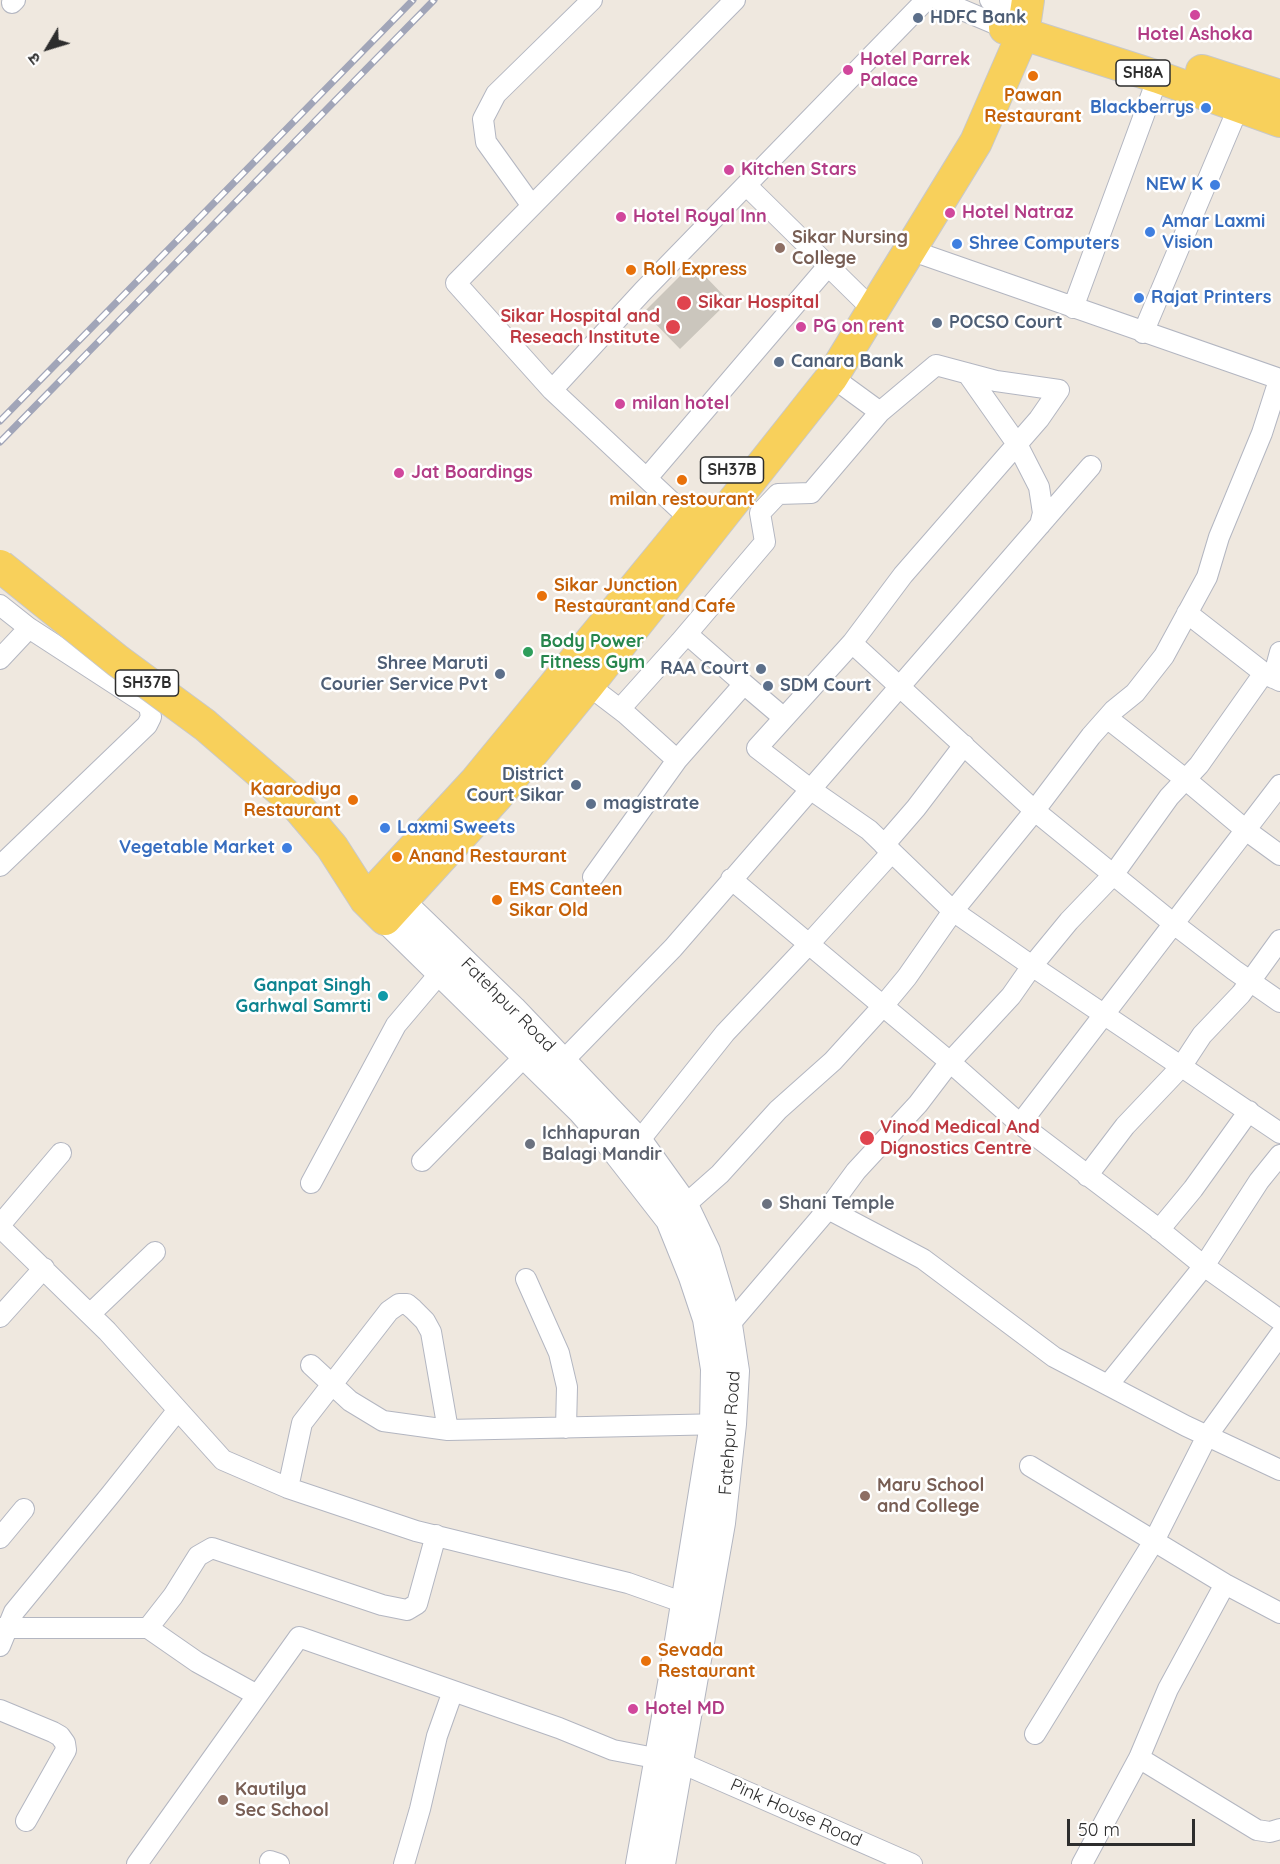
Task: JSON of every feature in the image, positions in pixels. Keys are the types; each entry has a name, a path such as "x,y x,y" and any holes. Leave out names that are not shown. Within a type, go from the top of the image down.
{"main road":[{"name":"SH8A","path":"1013,12 1158,77 1239,106 1279,98"},
{"name":"SH8A","path":"1013,12 1279,98"},
{"name":"SH37B","path":"384,901 497,796 832,377 976,142 1013,12"},
{"name":"SH37B","path":"384,901 476,781 838,341 975,117 997,63 1013,12"},
{"name":"SH37B","path":"0,566 118,661 205,725 293,801 332,847 384,901"}],"street":[{"path":"532,206 486,142 483,119 496,94 592,0"},
{"path":"691,520 552,390 456,283 735,0"},
{"path":"552,390 643,291 926,0"},
{"path":"939,0 1013,12"},
{"path":"1073,308 1158,77"},
{"path":"1143,333 1239,106"},
{"path":"746,185 864,301"},
{"path":"685,1205 720,1174 778,1110 833,1061 908,977 953,911 1107,718 1136,693 1164,656 1208,577 1219,537 1262,433 1280,379 910,250"},
{"path":"647,478 828,266"},
{"path":"620,709 765,542 760,513 778,494 811,493 880,412 936,364 996,381 1059,390 1039,419 903,575 852,643 757,748 869,830 953,911 1280,1133"},
{"path":"967,373 1017,444 1039,487 1043,513 1040,525"},
{"path":"832,377 880,412"},
{"path":"563,1061 673,948 1091,466"},
{"path":"0,605 29,628 148,706 151,717 147,725 0,866"},
{"path":"1187,613 1272,677"},
{"path":"0,659 29,628"},
{"path":"687,634 784,718"},
{"path":"852,643 1035,811 1174,924 1280,1002"},
{"path":"729,1325 828,1209 856,1171 918,1104 950,1062 1011,996 1069,921 1113,875 1169,797 1199,765 1272,677 1280,652"},
{"path":"148,706 172,675"},
{"path":"593,877 677,760 744,684"},
{"path":"588,685 620,709 677,760"},
{"path":"1107,718 1185,779 1246,831 1280,855"},
{"path":"639,1141 725,1033 809,944 888,848 964,745"},
{"path":"1020,1124 1280,785"},
{"path":"731,879 883,1005 1020,1124 1204,1266 1280,1320"},
{"path":"311,1365 350,1401 383,1421 448,1430 723,1424 706,1318 669,1220 581,1111 440,973 384,901"},
{"name":"Fatehpur Road","path":"384,901 474,969 639,1141 685,1205 707,1251 729,1325 736,1371 723,1424 722,1523 695,1607 669,1760 662,1864"},
{"path":"1087,1176 1125,1126 1181,1067 1202,1035 1251,982 1280,940"},
{"path":"310,1183 396,1025 440,973"},
{"path":"422,1161 525,1056"},
{"path":"1159,1230 1193,1189 1249,1111"},
{"path":"62,1153 0,1226 90,1314 223,1460 288,1488 416,1531 628,1583 695,1607"},
{"path":"1108,1385 1204,1266 1259,1182 1280,1155"},
{"path":"828,1209 923,1259 1054,1357 1207,1436 1280,1470"},
{"path":"90,1314 155,1252"},
{"path":"0,1317 44,1268"},
{"path":"526,1278 559,1353 567,1388 566,1428"},
{"path":"288,1488 302,1423 389,1311 399,1304 407,1304 425,1321 431,1332 448,1430"},
{"path":"1035,1734 1154,1541 1207,1436 1280,1335"},
{"path":"2,1634 14,1612 177,1411"},
{"path":"1030,1466 1225,1584 1280,1613"},
{"path":"0,1538 24,1509"},
{"path":"148,1628 168,1603 198,1556 212,1548 382,1605 407,1610 417,1604 436,1535"},
{"path":"1082,1864 1139,1758 1168,1689 1225,1584"},
{"path":"2,1634 148,1628 197,1662 257,1695 137,1864"},
{"name":"Pink House Road","path":"257,1695 299,1637 559,1728 613,1750 669,1760 912,1864"},
{"path":"404,1864 437,1736 453,1691"},
{"path":"0,1710 53,1732 65,1743 66,1750 26,1821"},
{"path":"1139,1758 1257,1830 1270,1832 1280,1829"},
{"path":"639,1864 669,1760"}],"building":[{"path":"688,268 698,278 703,274 729,301 680,349 644,312"}],"railway":[{"path":"0,421 413,0"},
{"path":"0,442 434,0"}],"place":[{"name":"Hotel Ashoka","path":"1195,15"},
{"name":"HDFC Bank","path":"918,18"},
{"name":"Hotel Parrek Palace","path":"848,70"},
{"name":"Pawan Restaurant","path":"1033,76"},
{"name":"Blackberrys","path":"1206,108"},
{"name":"Kitchen Stars","path":"729,170"},
{"name":"NEW K","path":"1215,185"},
{"name":"Hotel Natraz","path":"950,213"},
{"name":"Hotel Royal Inn","path":"621,217"},
{"name":"Amar Laxmi Vision","path":"1150,232"},
{"name":"Shree Computers","path":"957,244"},
{"name":"Sikar Nursing College","path":"780,248"},
{"name":"Roll Express","path":"631,270"},
{"name":"Rajat Printers","path":"1139,298"},
{"name":"Sikar Hospital","path":"684,303"},
{"name":"POCSO Court","path":"937,323"},
{"name":"Sikar Hospital and Reseach Institute","path":"673,327"},
{"name":"PG on rent","path":"801,327"},
{"name":"Canara Bank","path":"779,362"},
{"name":"milan hotel","path":"620,404"},
{"name":"Jat Boardings","path":"399,473"},
{"name":"milan restourant","path":"682,480"},
{"name":"Sikar Junction Restaurant and Cafe","path":"542,596"},
{"name":"Body Power Fitness Gym","path":"528,652"},
{"name":"RAA Court","path":"761,669"},
{"name":"Shree Maruti Courier Service Pvt","path":"500,674"},
{"name":"SDM Court","path":"768,686"},
{"name":"District Court Sikar","path":"576,785"},
{"name":"Kaarodiya Restaurant","path":"353,800"},
{"name":"magistrate","path":"591,804"},
{"name":"Laxmi Sweets","path":"385,828"},
{"name":"Vegetable Market","path":"287,848"},
{"name":"Anand Restaurant","path":"397,857"},
{"name":"EMS Canteen Sikar Old","path":"497,900"},
{"name":"Ganpat Singh Garhwal Samrti","path":"383,996"},
{"name":"Vinod Medical And Dignostics Centre","path":"867,1138"},
{"name":"Ichhapuran Balagi Mandir","path":"530,1144"},
{"name":"Shani Temple","path":"767,1204"},
{"name":"Maru School and College","path":"865,1496"},
{"name":"Sevada Restaurant","path":"646,1661"},
{"name":"Hotel MD","path":"633,1709"},
{"name":"Kautilya Sec School","path":"223,1800"}]}
